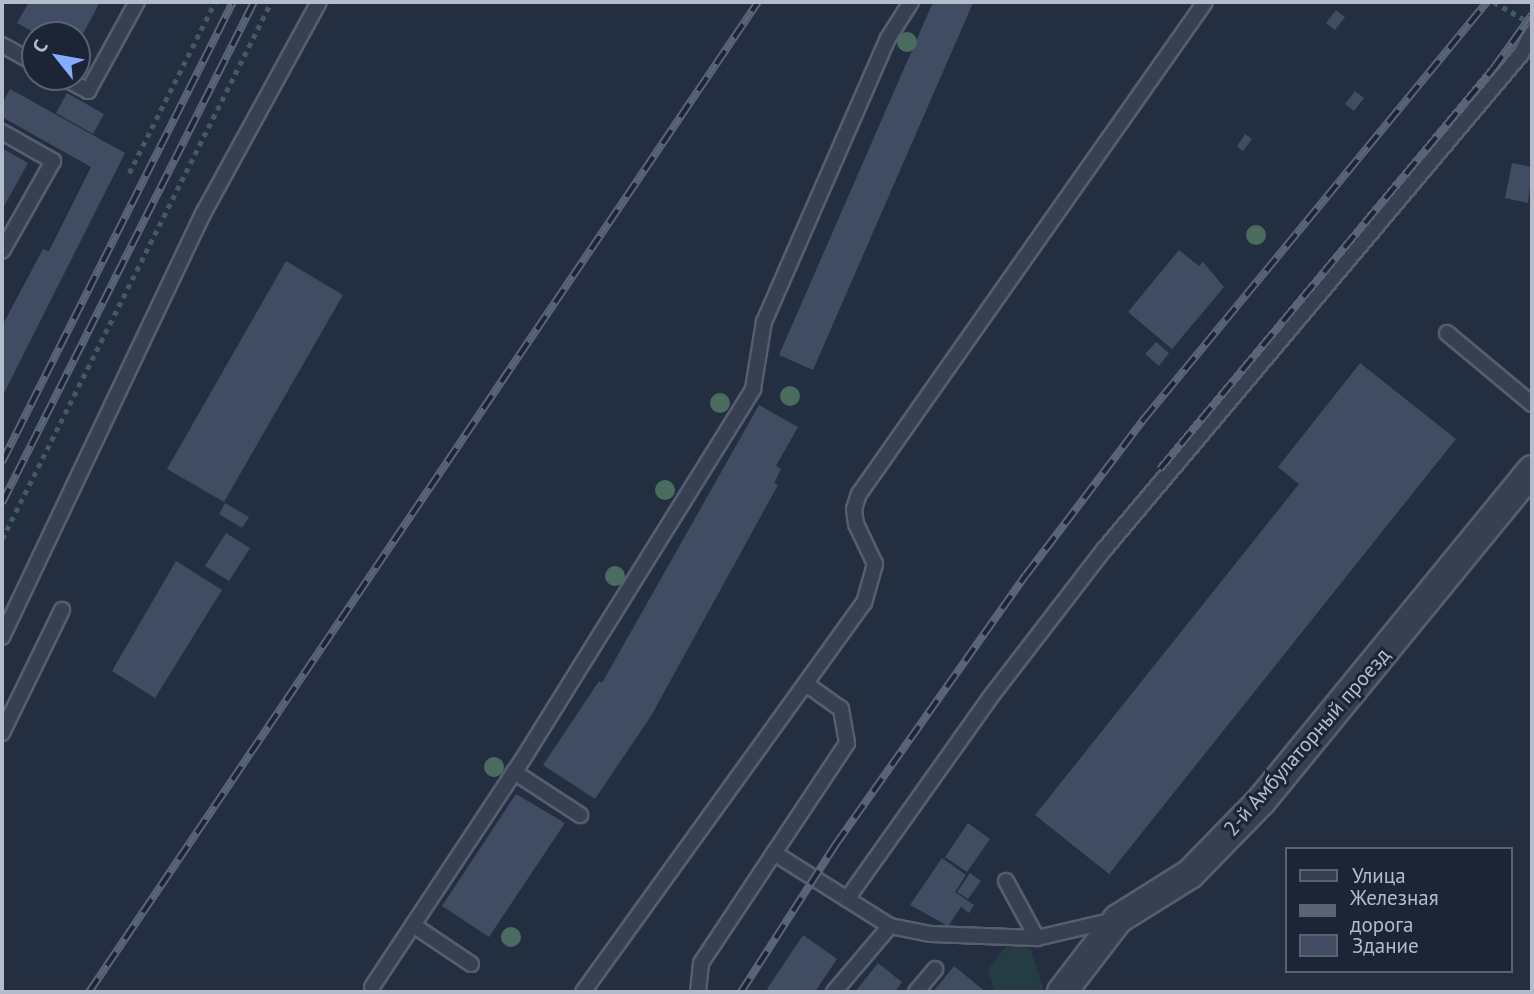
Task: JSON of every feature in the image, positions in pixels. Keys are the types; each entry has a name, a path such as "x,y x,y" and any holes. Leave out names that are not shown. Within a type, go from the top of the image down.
{"street":[{"name":"2-й Амбулаторный проезд","path":"1062,992 1118,919 1190,874 1262,800 1532,470"}],"lane":[{"path":"91,85 136,2"},
{"path":"2,637 204,212 319,2"},
{"path":"372,987 514,772 753,389 764,322 887,40 911,2"},
{"path":"583,992 806,684 872,588 875,564 854,509 859,494 1205,2"},
{"path":"847,899 989,699 1103,551 1521,54 1532,33"},
{"path":"2,45 21,55"},
{"path":"2,132 53,161 2,251"},
{"path":"1447,333 1532,404"},
{"path":"2,733 62,610"},
{"path":"698,992 701,963 847,743 841,709 806,684"},
{"path":"514,772 580,816"},
{"path":"774,853 890,926 931,934 1037,938 1118,919"},
{"path":"1006,881 1037,938"},
{"path":"413,925 471,964"},
{"path":"834,992 890,926"},
{"path":"916,992 935,970"}],"path":[{"path":"129,173 215,2"},
{"path":"2,539 271,2"},
{"path":"1494,2 1532,24"}],"green space":[{"path":"1008,944 1031,949 1044,992 994,991 988,969"}],"building":[{"path":"29,2 100,2 90,21 21,21 21,25 17,23"},
{"path":"933,2 973,3 813,370 779,355"},
{"path":"1336,10 1345,17 1335,30 1326,23"},
{"path":"10,89 125,153 2,397 2,326 43,249 49,251 91,167 2,117 2,104"},
{"path":"1355,91 1364,98 1354,111 1345,104"},
{"path":"67,93 104,114 93,134 56,113"},
{"path":"1245,134 1252,139 1243,151 1237,146"},
{"path":"2,148 28,163 2,210"},
{"path":"1512,163 1532,167 1528,203 1505,198"},
{"path":"1179,250 1199,266 1203,262 1224,287 1172,349 1128,312"},
{"path":"286,261 343,295 224,502 167,469"},
{"path":"1156,342 1169,353 1159,366 1145,354"},
{"path":"1360,363 1456,439 1109,874 1035,815 1299,484 1278,467"},
{"path":"759,405 798,427 776,466 781,469 774,483 778,485 651,716 595,799 543,765 599,681 602,683"},
{"path":"225,503 249,517 242,528 219,514"},
{"path":"226,533 250,548 229,581 205,566"},
{"path":"176,561 222,590 155,698 112,671"},
{"path":"516,794 565,823 489,937 442,906"},
{"path":"968,823 990,839 967,872 945,857"},
{"path":"942,858 966,875 955,892 974,905 969,913 961,907 948,926 910,905"},
{"path":"970,873 981,881 968,899 957,892"},
{"path":"803,935 837,959 815,992 771,992 767,989"},
{"path":"878,963 902,982 895,992 855,992"},
{"path":"954,966 986,992 933,992"}],"railway":[{"path":"2,462 233,2"},
{"path":"2,503 254,2"},
{"path":"89,992 758,2"},
{"path":"741,992 836,844 1026,575 1144,419 1487,2"},
{"path":"1160,469 1493,69 1532,15"}]}
